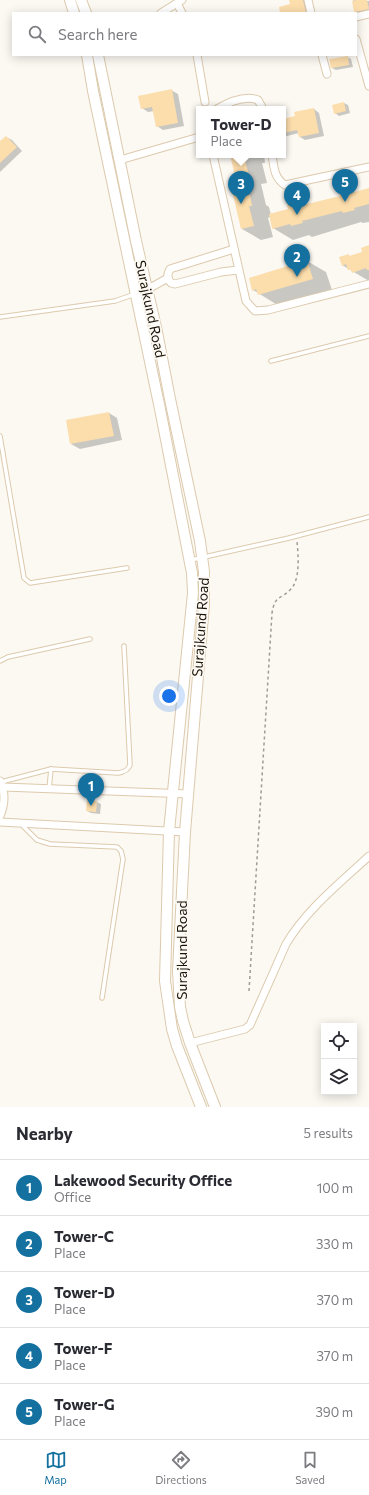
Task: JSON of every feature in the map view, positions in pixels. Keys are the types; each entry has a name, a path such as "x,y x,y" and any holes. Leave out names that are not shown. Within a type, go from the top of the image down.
{"main road":[{"path":"70,0 74,12"},
{"path":"81,0 86,12"},
{"name":"Surajkund Road","path":"91,56 116,141 136,241 148,289 204,572 204,604 185,832 178,971 180,1007 190,1043 215,1107"},
{"name":"Surajkund Road","path":"91,56 93,91 136,293 193,582 174,794 169,831 165,964 166,993 172,1029 177,1046 201,1107"},
{"path":"105,143 116,141"}],"street":[{"path":"308,0 311,12"},
{"path":"163,12 180,2 182,12"},
{"path":"357,17 369,14"},
{"path":"357,43 369,86"},
{"path":"196,56 205,102"},
{"path":"322,56 327,74"},
{"path":"222,106 228,103 252,98 258,100 261,106"},
{"path":"120,160 196,138"},
{"path":"214,158 246,301 255,311 268,310 369,284"},
{"path":"273,158 276,177 278,181 285,185 369,167"},
{"path":"234,250 170,269 168,271 168,278 171,283 175,284 221,272 238,270"},
{"path":"136,293 148,289 168,278"},
{"path":"0,816 4,805 1,783 49,789 189,794"},
{"path":"0,822 185,832"},
{"path":"190,1043 245,1029 250,1025 286,944 293,933 320,902 369,856"}],"lane":[{"path":"0,318 115,301 136,293"},
{"path":"271,361 369,336"},
{"path":"0,436 24,578 30,583 127,568"},
{"path":"190,561 297,536 369,517"},
{"path":"0,661 8,657 90,639"},
{"path":"1,783 51,769 118,773 124,772 128,769 130,765 124,646"},
{"path":"49,789 51,769"},
{"path":"21,824 37,840 50,844 118,846 121,851 123,859 102,998"}],"path":[{"path":"250,991 272,613 274,604 280,596 291,589 296,580 298,567 297,536"}],"building":[{"path":"289,0 303,0 306,12 280,12 279,7 290,4"},
{"path":"367,0 369,9 354,12 352,1"},
{"path":"348,56 349,65 331,68 329,59"},
{"path":"172,89 178,123 156,127 152,107 141,109 138,96"},
{"path":"344,102 346,111 334,114 332,105"},
{"path":"314,108 319,133 299,137 297,130 286,132 286,118 295,116 294,112"},
{"path":"6,136 17,147 0,163 0,141"},
{"path":"231,158 245,158 248,172 242,173 247,195 250,195 252,206 249,206 254,226 241,229 230,182 236,180"},
{"path":"369,188 369,204 354,208 355,210 343,213 342,211 302,221 303,223 291,226 290,224 272,229 269,214 288,209 287,205 294,203 295,207 340,196 339,191 346,190 347,194"},
{"path":"369,245 369,270 366,268 352,273 351,270 348,270 346,264 342,266 339,257 362,252 361,248"},
{"path":"307,260 313,279 258,295 256,289 252,291 249,278"},
{"path":"109,412 114,436 70,444 66,420"},
{"path":"87,801 97,801 96,812 86,811"}],"place":[{"name":"Tower-G","path":"345,202"},
{"name":"Tower-D","path":"241,204"},
{"name":"Tower-F","path":"297,215"},
{"name":"Tower-C","path":"297,277"},
{"name":"Lakewood Security Office","path":"91,806"}]}
